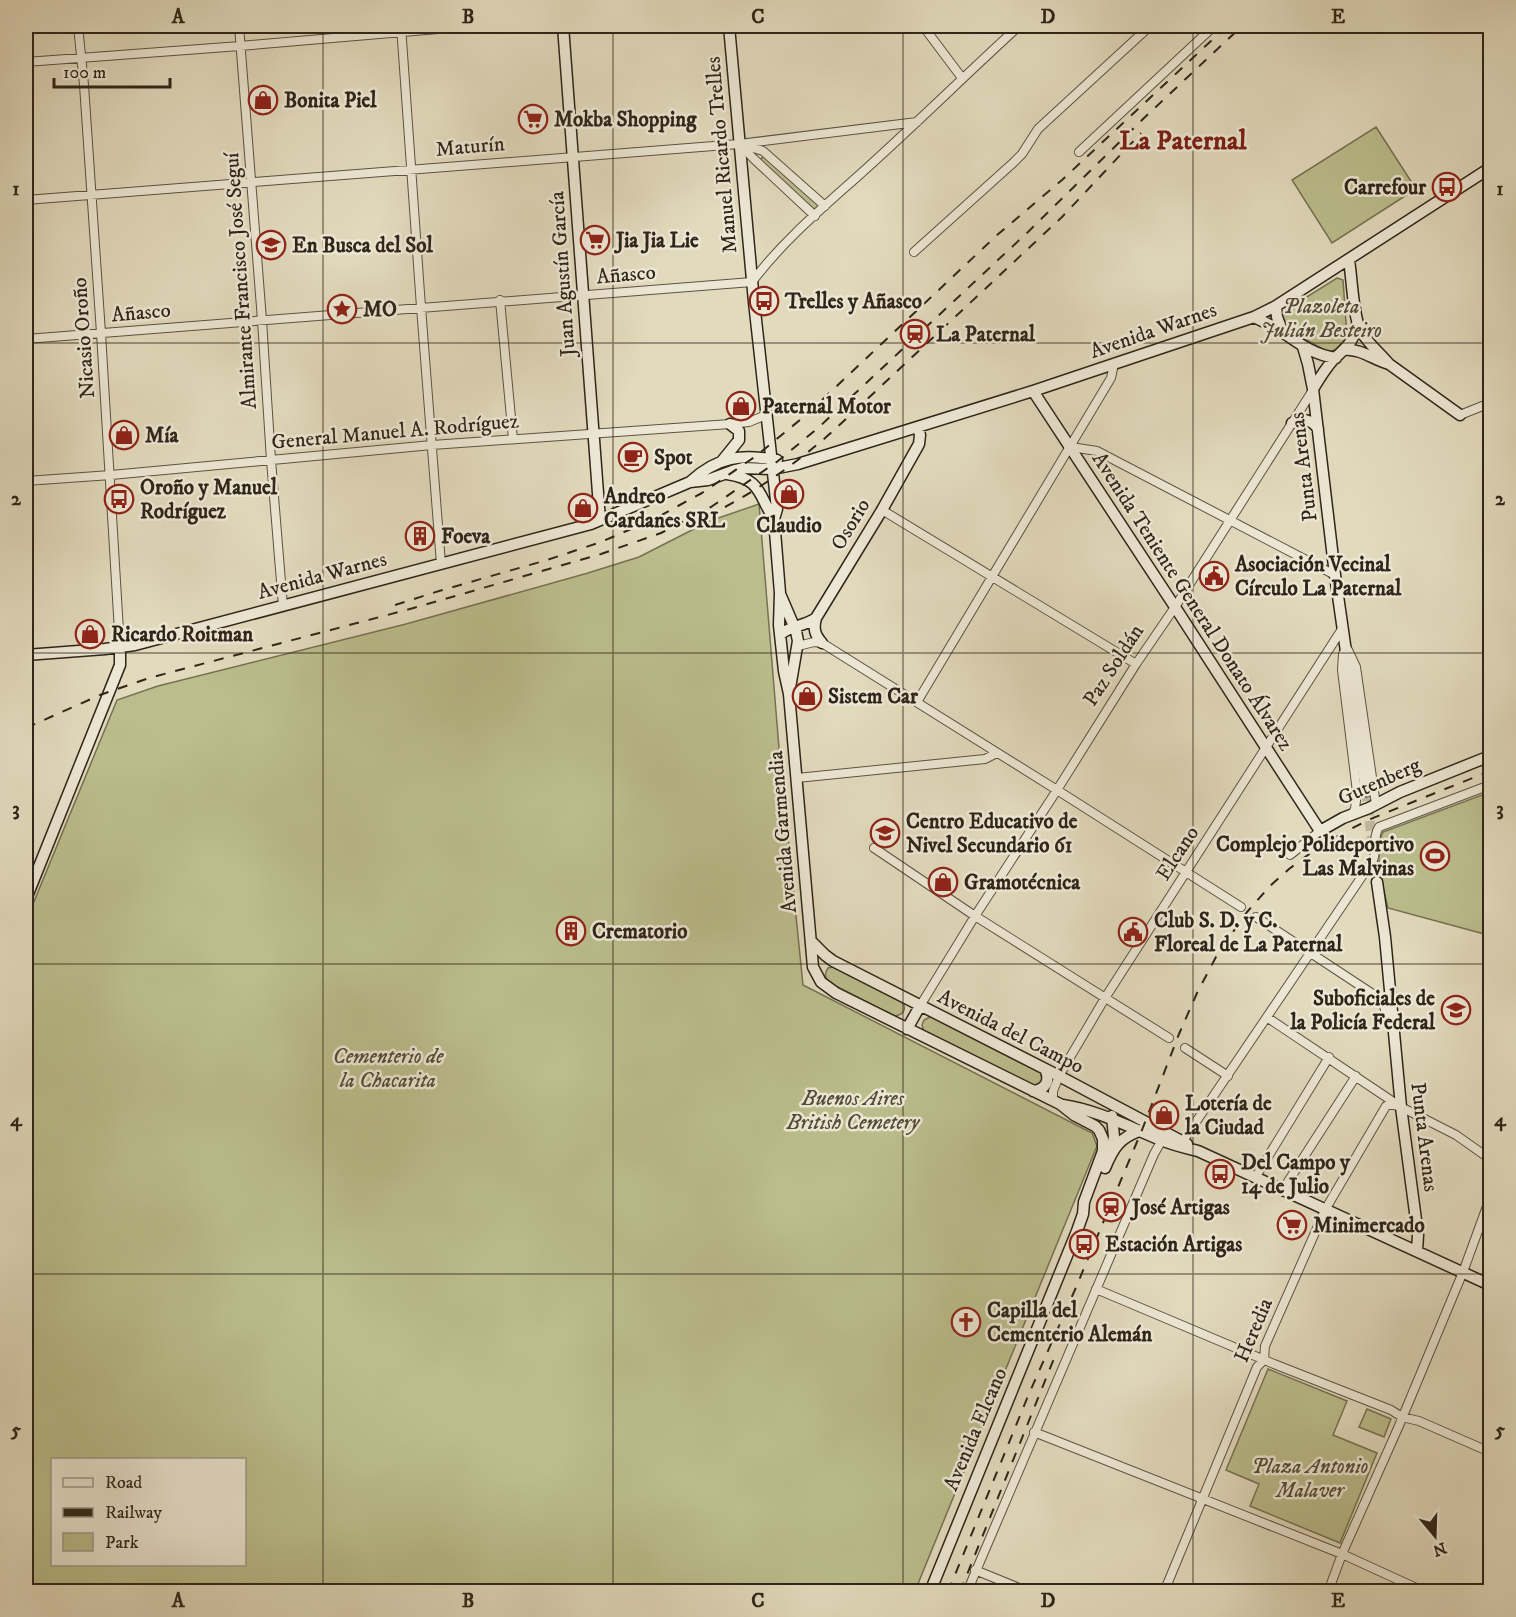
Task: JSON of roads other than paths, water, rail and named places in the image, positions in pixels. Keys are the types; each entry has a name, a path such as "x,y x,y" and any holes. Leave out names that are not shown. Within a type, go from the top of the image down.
{"main road":[{"name":"Juan Agustín García","path":"563,26 600,520"},
{"path":"721,26 729,31"},
{"name":"Manuel Ricardo Trelles","path":"729,31 766,415"},
{"name":"Avenida Warnes","path":"26,655 120,648 283,606 600,520 690,482 708,480 743,468 772,464 798,464 1033,391 1254,317 1276,306 1491,168"},
{"path":"1349,260 1357,324 1366,339 1389,364 1460,415"},
{"path":"1276,306 1283,333"},
{"path":"1254,317 1303,347 1324,356 1357,350 1377,361 1389,364"},
{"name":"Paz Soldán","path":"1313,389 1353,338 1357,324"},
{"name":"Punta Arenas","path":"1303,347 1313,389 1342,629 1366,791"},
{"name":"Avenida Teniente General Donato Álvarez","path":"1033,391 1320,831"},
{"name":"Avenida Garmendia","path":"766,415 777,509 774,519 781,640 789,694 813,967"},
{"path":"1292,423 1308,420 1318,429"},
{"path":"722,462 739,440 739,431 730,424"},
{"name":"Osorio","path":"816,618 919,444 918,427"},
{"name":"Avenida Warnes","path":"690,482 703,470 746,456 772,464"},
{"path":"775,486 798,464"},
{"path":"727,474 745,477 754,485 762,494 774,519"},
{"name":"Avenida Garmendia","path":"780,593 798,636 789,694"},
{"path":"798,646 790,650 781,640 786,629 806,625 816,618"},
{"path":"816,618 814,631 822,643"},
{"path":"27,892 120,665 120,648"},
{"name":"Gutenberg","path":"1320,831 1413,786 1491,756"},
{"name":"Punta Arenas","path":"1377,882 1385,937 1401,1107 1418,1236 1417,1251"},
{"name":"Avenida del Campo","path":"811,941 833,961 1059,1076 1198,1151 1491,1285"},
{"name":"Avenida del Campo","path":"813,967 821,982 828,988 1033,1091 1095,1125 1108,1148"},
{"path":"907,1029 920,1006"},
{"path":"1033,1091 1040,1090 1046,1084 1048,1077 1045,1070"},
{"path":"1106,1101 1113,1120"},
{"name":"Avenida del Campo","path":"1056,1103 1079,1107 1162,1140 1198,1151"},
{"name":"Avenida Elcano","path":"930,1592 1083,1214 1084,1202 1101,1157 1114,1137 1113,1120"},
{"path":"1108,1148 1142,1131"}],"street":[{"name":"Nicasio Oroño","path":"78,26 111,475 120,648"},
{"name":"Almirante Francisco José Seguí","path":"238,26 283,606"},
{"path":"26,62 240,46 401,29 473,26"},
{"path":"923,26 962,78"},
{"path":"752,282 767,262 825,206 1019,26"},
{"path":"914,252 1013,163 1022,154 1038,129 1150,26"},
{"path":"1079,152 1214,26"},
{"path":"401,29 441,564"},
{"name":"Maturín","path":"26,200 739,144 917,122"},
{"path":"739,144 763,151 825,206"},
{"path":"739,144 815,216"},
{"name":"Añasco","path":"26,339 752,282"},
{"path":"500,300 513,439"},
{"path":"916,702 1071,447 1111,378 1114,364"},
{"name":"Paz Soldán","path":"920,1006 975,916 1058,790 1313,389"},
{"path":"1460,415 1491,403"},
{"name":"General Manuel A. Rodríguez","path":"26,482 432,445 730,424 749,422 766,415"},
{"path":"1071,447 1097,451 1335,575"},
{"path":"882,510 1136,664"},
{"name":"Elcano","path":"1056,1103 1053,1091 1059,1076 1106,998 1342,629"},
{"name":"Punta Arenas","path":"1344,641 1356,667 1376,805"},
{"name":"Punta Arenas","path":"1344,641 1342,670 1357,792 1355,809 1352,814"},
{"path":"798,646 806,643 822,643 1241,907"},
{"path":"797,778 985,759 997,753"},
{"name":"Gutenberg","path":"1311,952 1371,864 1375,856 1375,833 1379,827 1491,785"},
{"name":"Gutenberg","path":"1290,855 1320,831"},
{"path":"874,848 975,916 1169,1038"},
{"path":"1183,1141 1311,952 1256,917"},
{"name":"Punta Arenas","path":"1311,952 1382,1000 1393,1027"},
{"path":"1268,1018 1401,1107 1456,1135 1491,1159"},
{"path":"1185,1048 1228,1076"},
{"path":"1255,1178 1329,1057"},
{"path":"1282,1191 1356,1076"},
{"name":"Heredia","path":"1164,1592 1257,1366 1264,1360 1265,1346 1325,1210 1386,1107 1390,1104 1401,1107"},
{"path":"967,1592 1034,1432 1162,1140"},
{"path":"1328,1592 1342,1554 1463,1272 1491,1198"},
{"path":"1096,1289 1491,1452"},
{"path":"1034,1432 1342,1554 1425,1592"},
{"path":"975,1570 1029,1592"},
{"path":"1396,1592 1400,1581"}],"tunnel":[{"path":"1366,791 1377,882"}],"railway":[{"path":"395,605 601,542 654,519 702,493 756,456 806,415 996,236 1062,180 1227,26"},
{"path":"26,728 100,695 149,678 410,609 601,554 661,533 711,507 778,461 818,428 1029,231 1242,26"},
{"path":"725,507 781,472 832,432 1062,217 1141,133"},
{"path":"948,1592 1028,1396 1142,1130 1179,1034 1217,955 1247,912 1270,886 1324,843 1368,820 1490,771"},
{"path":"960,1592 1057,1351"}],"place":[{"name":"Bonita Piel","path":"263,100"},
{"name":"Mokba Shopping","path":"533,119"},
{"name":"Carrefour","path":"1447,187"},
{"name":"Jia Jia Lie","path":"595,240"},
{"name":"En Busca del Sol","path":"271,245"},
{"name":"Trelles y Añasco","path":"764,301"},
{"name":"MO","path":"342,309"},
{"name":"La Paternal","path":"915,334"},
{"name":"Paternal Motor","path":"741,406"},
{"name":"Mía","path":"124,435"},
{"name":"Spot","path":"633,457"},
{"name":"Claudio","path":"789,494"},
{"name":"Oroño y Manuel Rodríguez","path":"119,499"},
{"name":"Andreo Cardanes SRL","path":"583,508"},
{"name":"Foeva","path":"420,536"},
{"name":"Asociación Vecinal Círculo La Paternal","path":"1214,576"},
{"name":"Ricardo Roitman","path":"90,634"},
{"name":"Sistem Car","path":"807,696"},
{"name":"Centro Educativo de Nivel Secundario 61","path":"885,833"},
{"name":"Complejo Polideportivo Las Malvinas","path":"1435,856"},
{"name":"Gramotécnica","path":"943,882"},
{"name":"Crematorio","path":"571,931"},
{"name":"Club S. D. y C. Floreal de La Paternal","path":"1133,932"},
{"name":"Suboficiales de la Policía Federal","path":"1456,1010"},
{"name":"Lotería de la Ciudad","path":"1164,1115"},
{"name":"Del Campo y 14 de Julio","path":"1220,1174"},
{"name":"José Artigas","path":"1111,1207"},
{"name":"Minimercado","path":"1292,1225"},
{"name":"Estación Artigas","path":"1084,1244"},
{"name":"Capilla del Cementerio Alemán","path":"966,1322"}],"district":[{"name":"La Paternal","path":"1183,140"}],"park label":[{"name":"Plazoleta Julián Besteiro","path":"1321,318"},
{"name":"Cementerio de la Chacarita","path":"388,1068"},
{"name":"Buenos Aires British Cemetery","path":"853,1110"},
{"name":"Plaza Antonio Malaver","path":"1310,1478"}]}
